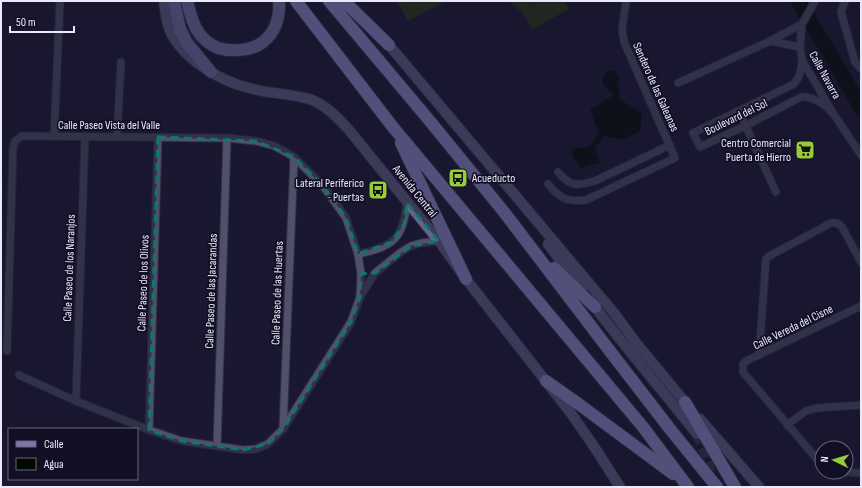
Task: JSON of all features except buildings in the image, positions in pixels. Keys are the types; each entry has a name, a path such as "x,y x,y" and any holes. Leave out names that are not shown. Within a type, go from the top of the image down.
{"highway":[{"path":"296,1 392,126 638,421 686,485"},
{"path":"329,1 504,212 638,388 717,487"},
{"path":"344,1 389,45"},
{"path":"392,126 466,279"},
{"path":"504,212 549,263 596,307"},
{"path":"546,381 686,485"},
{"path":"684,402 735,487"}],"main road":[{"name":"Avenida Central","path":"164,1 165,13 170,30 177,42 195,61 211,72 228,81 249,88 312,100 337,117 439,241 466,279 570,412 620,487"},
{"path":"174,1 180,29 187,43 211,72"},
{"path":"187,1 194,24 199,33 207,41 218,47 229,50 239,50 252,48 262,43 270,35 279,15 279,1"},
{"path":"352,1 614,314 684,402 759,487"},
{"path":"502,180 596,307 697,434"}],"street":[{"path":"54,136 60,1"},
{"name":"Sendero de las Galeanas","path":"548,184 556,194 566,199 577,201 586,200 675,158 624,42 622,30 626,1"},
{"name":"Calle Navarra","path":"815,1 803,21 800,47 802,60 833,113 861,155"},
{"path":"845,1 841,12 855,62 861,69"},
{"path":"678,83 770,41 803,21"},
{"path":"770,41 800,47"},
{"name":"Boulevard del Sol","path":"802,60 799,78 794,84 693,133 700,146 745,126 801,97 819,101 833,113"},
{"path":"117,136 121,62"},
{"path":"738,111 776,192"},
{"name":"Calle Paseo Vista del Valle","path":"7,351 13,149 15,141 22,136 226,138 256,141 275,146 294,157 323,186 346,218 358,254 361,274 360,297"},
{"name":"Calle Paseo de los Naranjos","path":"76,401 84,136"},
{"name":"Calle Paseo de los Olivos","path":"149,430 158,137"},
{"name":"Calle Paseo de las Jacarandas","path":"217,446 226,138"},
{"path":"558,172 565,180 573,184 583,184 595,181 670,145"},
{"name":"Calle Paseo de las Huertas","path":"283,429 294,157"},
{"path":"358,254 381,248 392,242 400,234 404,224 407,203"},
{"path":"759,356 766,259 831,223 838,223 842,226 861,262"},
{"name":"Calle Paseo Vista del Valle","path":"19,375 76,401 149,430 182,440 243,450 256,449 268,444 283,429 351,322 360,297 375,273 401,252 411,246 439,241"},
{"path":"392,242 401,252"},
{"path":"361,274 375,273"},
{"name":"Calle Vereda del Cisne","path":"787,425 743,372 743,364 746,361 861,306"},
{"path":"814,456 787,425 806,411 817,408 861,405"}],"highlighted area":[{"path":"158,137 256,141 294,157 323,186 346,218 358,254 392,242 404,224 407,203 439,241 411,246 375,273 361,274 360,297 351,322 283,429 268,444 243,450 182,441 149,430"}],"green space":[{"path":"397,1 446,1 408,21"},
{"path":"510,1 538,1 528,8 541,1 565,1 569,9 533,29 522,12"}],"water":[{"path":"613,70 618,75 619,99 642,113 640,131 623,140 605,136 595,148 600,163 581,168 572,156 573,148 589,147 599,133 590,110 614,95 603,85 603,77 606,71"}],"waterway":[{"path":"798,1 861,108"}],"tunnel":[{"path":"697,434 707,458 713,481"}],"place":[{"name":"Centro Comercial Puerta de Hierro","path":"805,150"},
{"name":"Acueducto","path":"458,178"},
{"name":"Lateral Periferico - Puertas","path":"378,190"}]}
